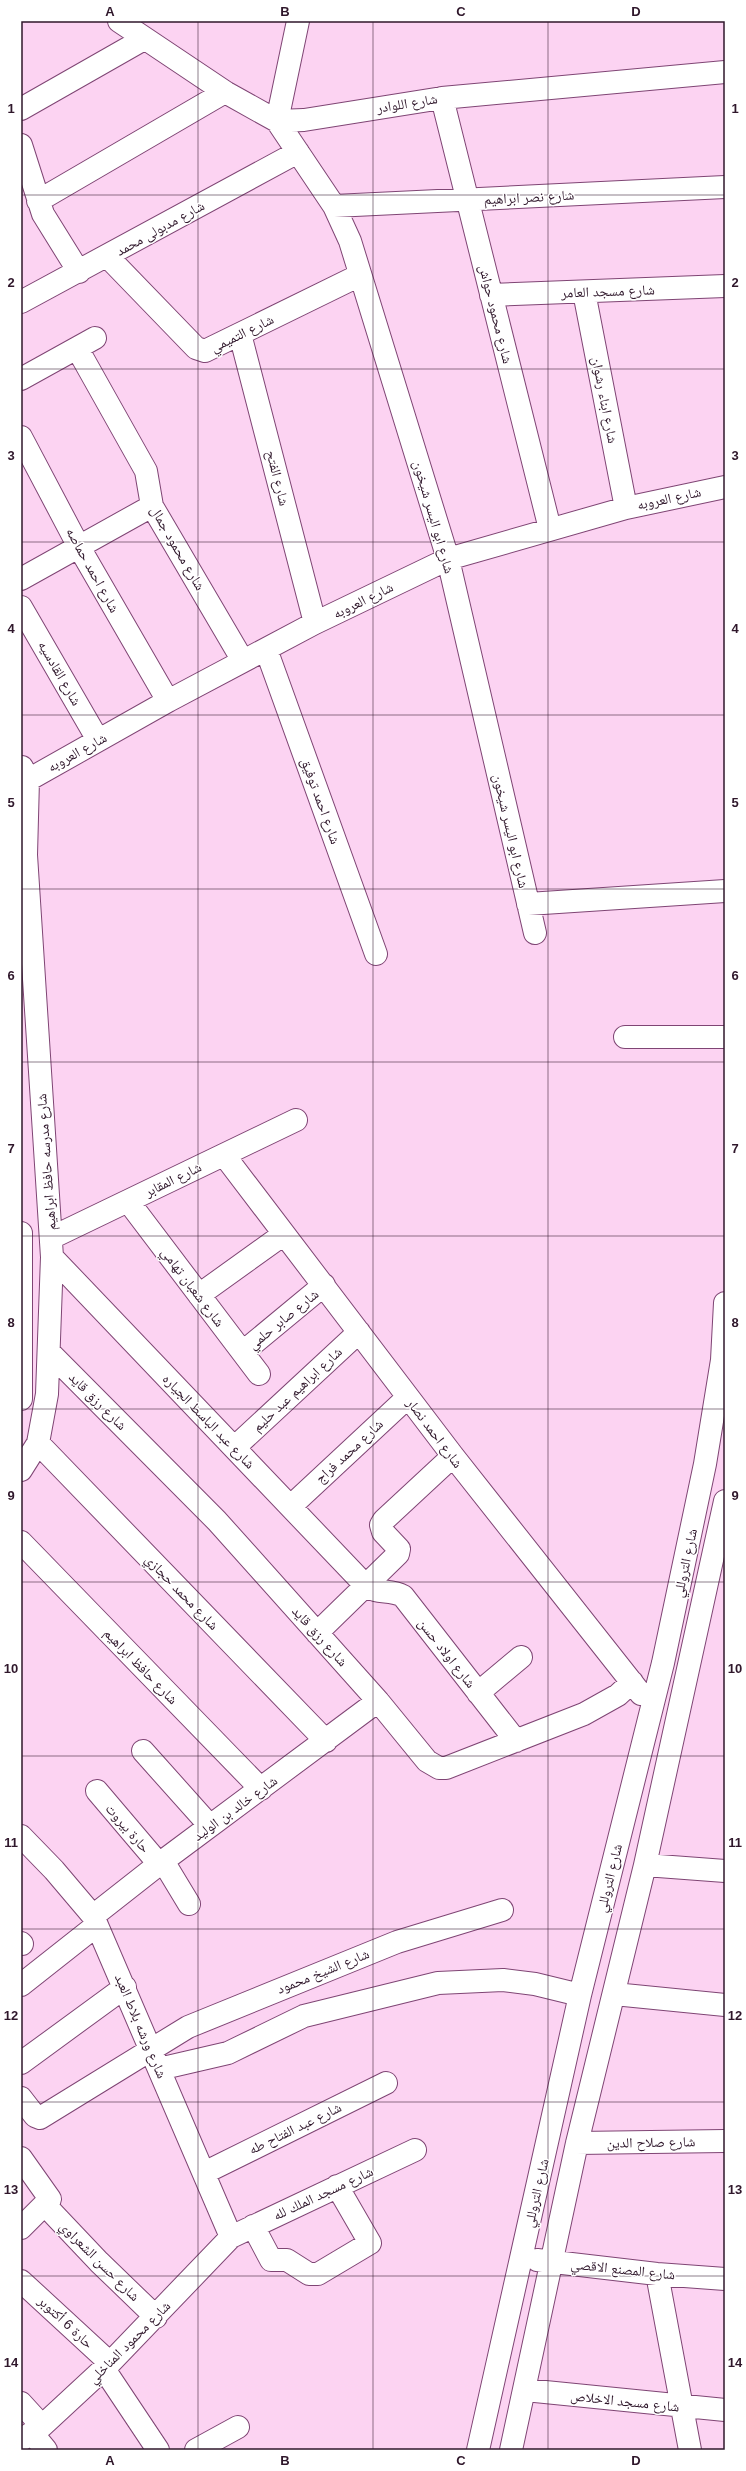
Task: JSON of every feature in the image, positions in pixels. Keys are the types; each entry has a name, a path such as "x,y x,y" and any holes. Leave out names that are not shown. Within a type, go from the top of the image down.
{"street":[{"path":"119,21 225,92 277,122 298,21"},
{"path":"21,109 144,39"},
{"name":"شارع اللوادر","path":"277,122 304,120 442,98 725,72"},
{"path":"38,200 225,92"},
{"name":"شارع محمود حواش","path":"442,98 550,529"},
{"name":"شارع ابو اليسر شيخون","path":"277,122 334,206 350,241 448,559 535,933"},
{"path":"21,145 43,214 79,272"},
{"name":"شارع مدبولى محمد","path":"21,302 79,272 298,152"},
{"name":"شارع نصر ابراهيم","path":"334,206 468,201 725,187"},
{"name":"شارع التميمي","path":"107,256 200,351 205,351 360,275"},
{"name":"شارع مسجد العامر","path":"491,295 725,286"},
{"name":"شارع ابناء رشوان","path":"584,292 626,508"},
{"name":"شارع الفتح","path":"240,334 315,623"},
{"name":"شارع محمود جمال","path":"21,379 86,343 146,471 152,506 243,661"},
{"name":"شارع احمد حماصه","path":"21,437 79,547 168,701"},
{"name":"شارع العروبه","path":"24,773 98,740 315,623 448,559 626,508 725,487"},
{"path":"21,579 152,506"},
{"name":"شارع القادسيه","path":"21,607 98,740"},
{"name":"شارع احمد توفيق","path":"266,649 376,954"},
{"name":"شارع مدرسه حافظ ابراهيم","path":"24,773 23,858 51,1247 50,1353 47,1394 26,1458"},
{"path":"528,904 725,891"},
{"path":"625,1037 725,1037"},
{"name":"شارع المقابر","path":"51,1247 128,1201 296,1120"},
{"name":"شارع احمد نصار","path":"224,1155 453,1456 652,1707"},
{"name":"شارع شعبان تهامي","path":"128,1201 259,1374"},
{"path":"21,1233 21,1399"},
{"path":"199,1295 284,1234"},
{"name":"شارع عبد الباسط الجياره","path":"51,1247 235,1447 366,1586"},
{"name":"شارع صابر حلمي","path":"242,1352 324,1285"},
{"name":"شارع التروللي","path":"478,2450 580,1995 652,1707 705,1464 722,1360 725,1303"},
{"name":"شارع ابراهيم عبد حليم","path":"235,1447 359,1332"},
{"name":"شارع رزق قايد","path":"50,1353 217,1521 378,1701 427,1761 439,1768 446,1768 602,1706 632,1682"},
{"name":"شارع محمد فراج","path":"291,1506 408,1397"},
{"path":"317,1633 400,1552 400,1549 383,1532 381,1525 384,1520 453,1456"},
{"name":"شارع محمد حجازي","path":"26,1458 326,1741"},
{"name":"شارع التروللي","path":"511,2450 577,2144 645,1865 725,1501"},
{"name":"شارع حافظ ابراهيم","path":"21,1542 261,1789"},
{"name":"شارع اولاد حسن","path":"366,1586 370,1589 397,1592 403,1596 516,1741"},
{"path":"478,1693 521,1657"},
{"name":"شارع خالد بن الوليد","path":"21,1985 161,1862 378,1701"},
{"path":"143,1751 210,1826"},
{"name":"حارة بيروت","path":"97,1791 161,1862 189,1904"},
{"name":"شارع ورشه بلاط العبد","path":"21,1836 54,1870 95,1920 231,2237"},
{"path":"645,1865 725,1872"},
{"name":"شارع الشيخ محمود","path":"21,2098 35,2116 40,2118 155,2059 188,2027 302,1979 397,1942 502,1910"},
{"path":"155,2059 228,2053 304,2016 338,2006 438,1983 503,1980 535,1984 580,1995"},
{"path":"21,2063 125,1987"},
{"path":"614,1994 725,2005"},
{"name":"شارع عبد الفتاح طه","path":"204,2173 386,2083"},
{"name":"شارع صلاح الدين","path":"577,2144 725,2141"},
{"name":"شارع مسجد الملك لله","path":"231,2237 415,2150"},
{"path":"21,2158 50,2199 21,2228"},
{"path":"253,2226 271,2260 288,2260 309,2274 318,2274 370,2243 338,2186"},
{"name":"شارع حسن الشعراوي","path":"45,2205 99,2262 156,2316"},
{"name":"شارع محمود المناخلي","path":"32,2433 107,2366 231,2237"},
{"name":"شارع المصنع الاقصي","path":"521,2257 657,2274 725,2279"},
{"path":"657,2274 690,2450"},
{"name":"حارة 6 أكتوبر","path":"21,2281 107,2366 158,2450"},
{"name":"شارع مسجد الاخلاص","path":"525,2390 682,2408 725,2410"},
{"path":"21,2403 32,2433 46,2450"},
{"path":"196,2450 238,2427"}]}
